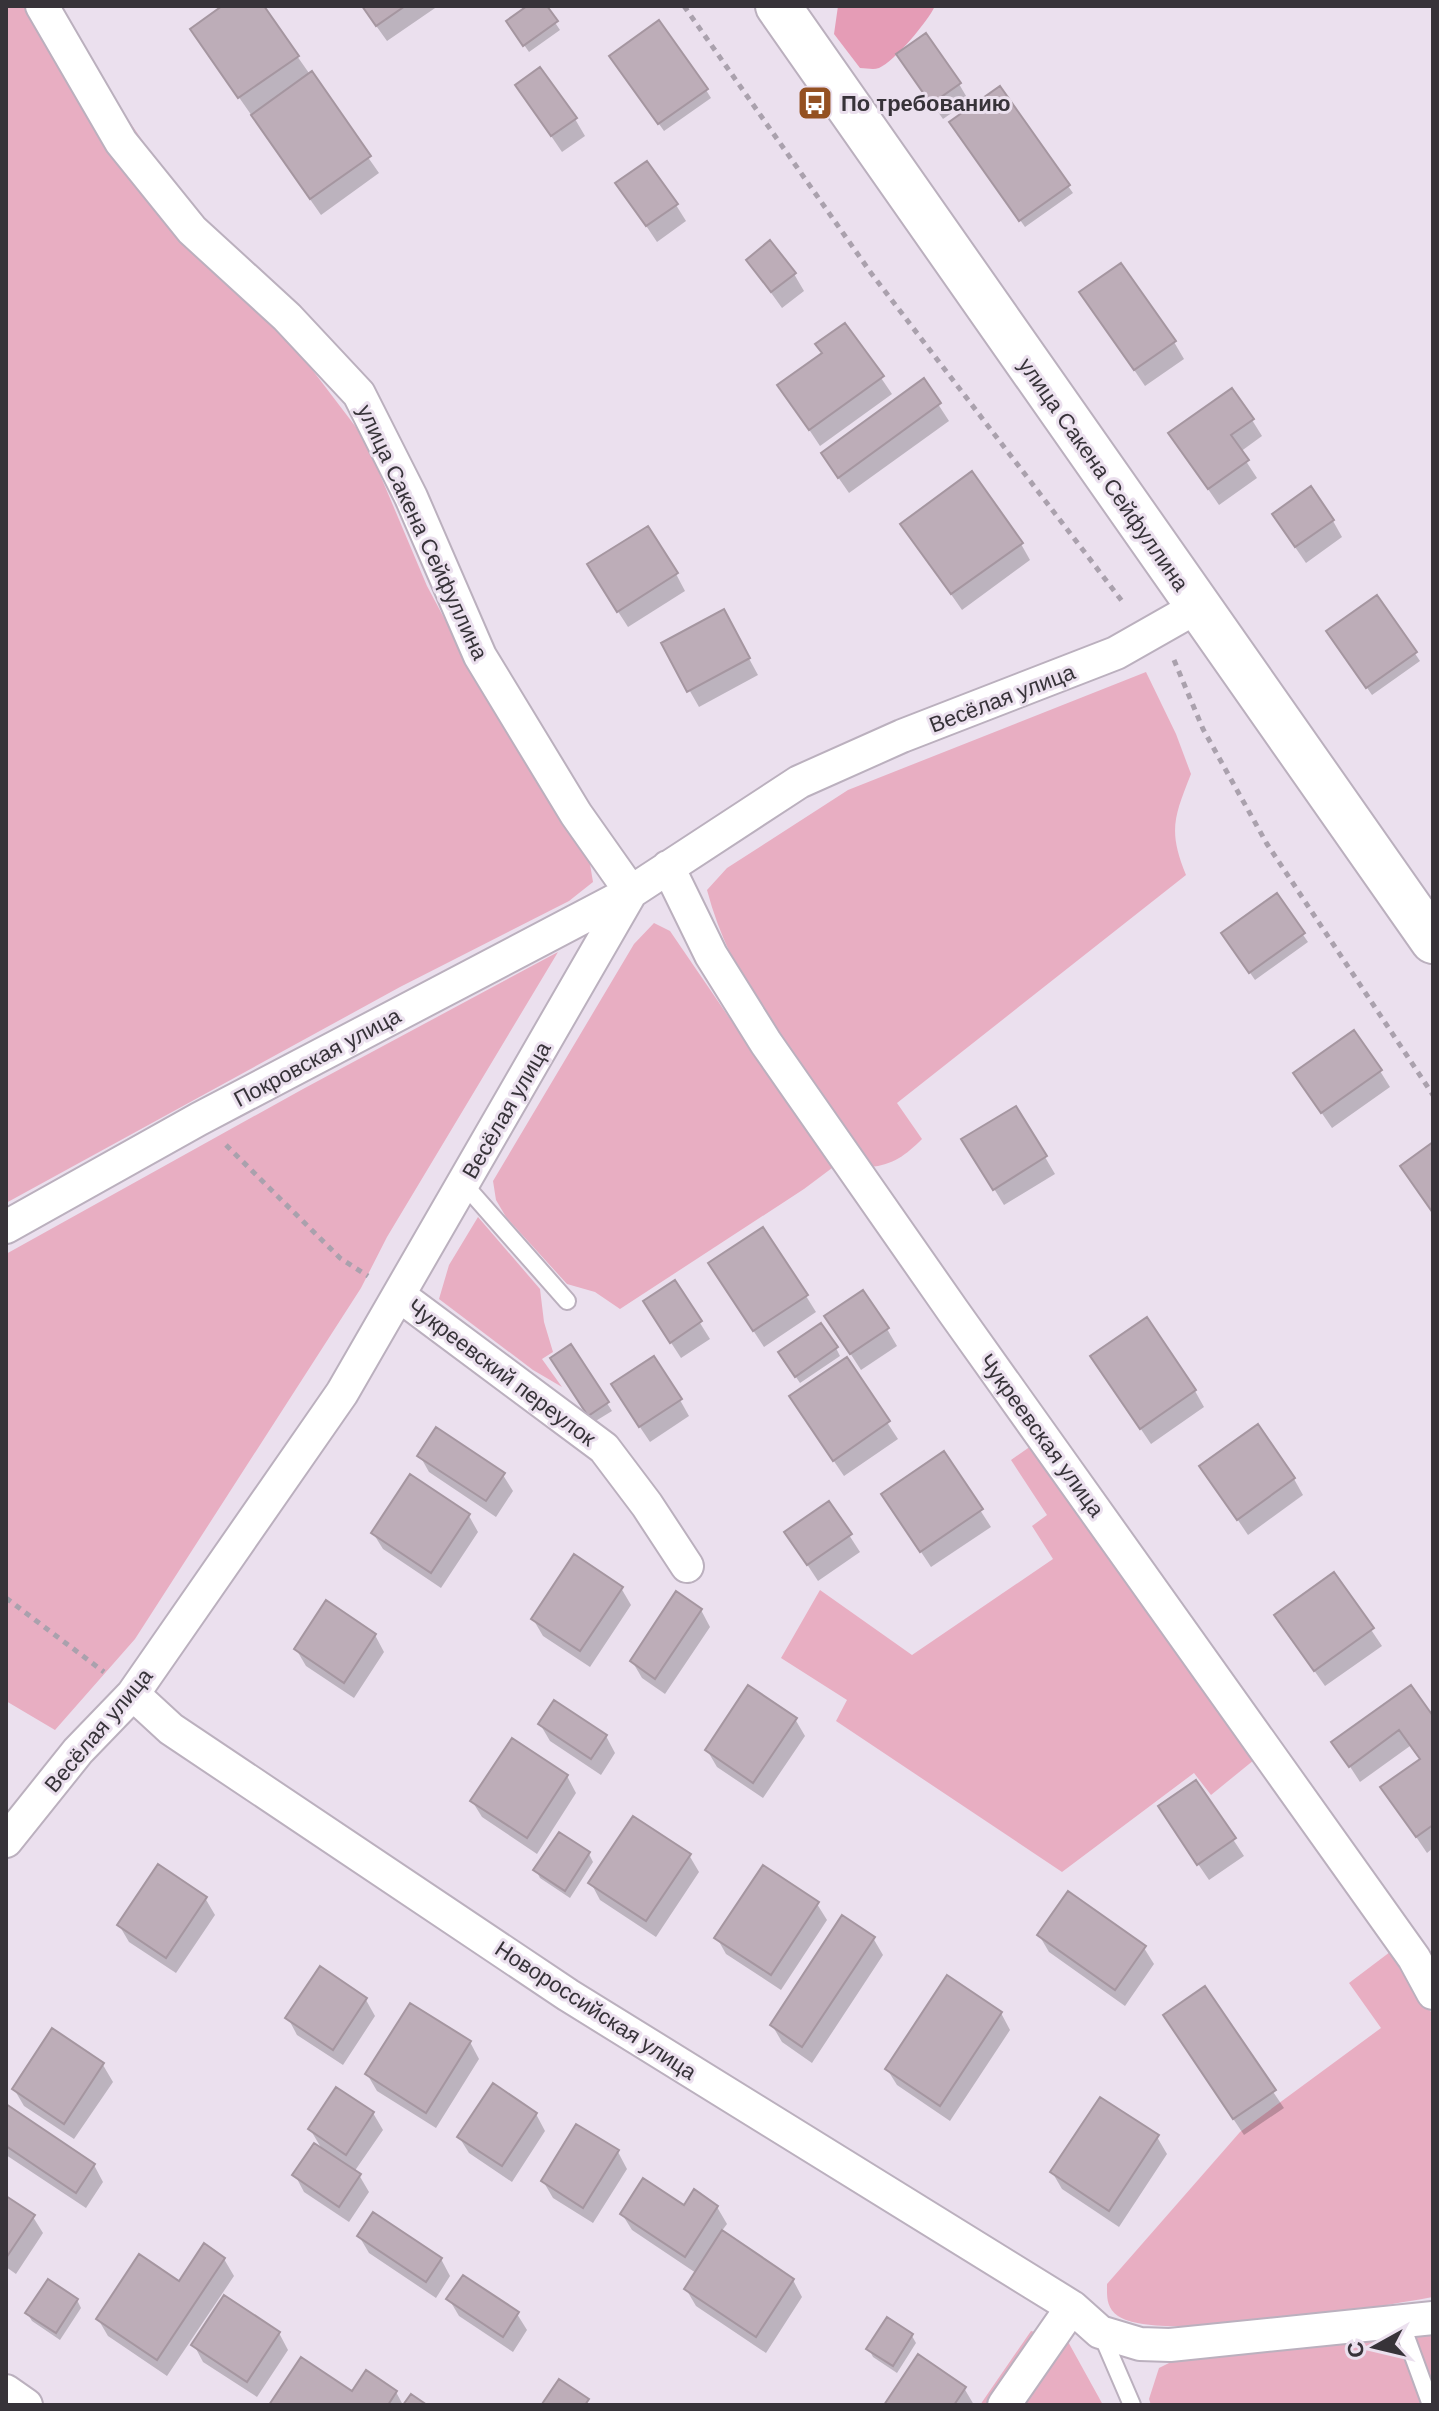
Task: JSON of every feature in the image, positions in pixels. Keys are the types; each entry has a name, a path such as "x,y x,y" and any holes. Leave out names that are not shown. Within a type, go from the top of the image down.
{"main road":[{"name":"улица Сакена Сейфуллина","path":"778,6 1433,941"}],"street":[{"name":"улица Сакена Сейфуллина","path":"42,6 121,142 192,230 287,317 359,394 411,497 480,656 576,814 631,892"},
{"name":"Весёлая улица","path":"6,1841 78,1751 133,1694 342,1393 631,892 799,782 902,736 1116,653 1197,607"},
{"name":"Чукреевская улица","path":"668,867 711,955 766,1043 1414,1958 1433,1993"},
{"name":"Покровская улица","path":"6,1227 199,1119 631,892"},
{"name":"Чукреевский переулок","path":"400,1296 604,1448 687,1566"},
{"name":"Новороссийская улица","path":"133,1694 171,1729 568,1995 1072,2307 1100,2332"},
{"path":"1004,2405 1072,2307"},
{"path":"1100,2332 1140,2344 1170,2345 1433,2318"},
{"path":"6,2391 26,2405"}],"lane":[{"path":"463,1183 567,1301"},
{"path":"1401,2323 1431,2405"},
{"path":"1100,2332 1132,2405"}],"path":[{"path":"684,6 871,273 1149,636 1173,658 1203,729 1267,844 1433,1095"},
{"path":"199,1119 340,1258 400,1296"},
{"path":"6,1598 133,1694"}],"shaded area":[{"path":"6,6 51,6 180,196 365,439 427,586 482,689 588,852 593,882 569,901 400,987 6,1203"},
{"path":"838,6 935,6 902,49 886,64 872,69 860,68 834,34"},
{"path":"1146,672 1176,734 1191,774 1175,824 1177,847 1186,875 897,1103 922,1139 899,1158 870,1167 799,1069 755,1000 735,965 707,890 727,868 848,790"},
{"path":"654,923 670,931 832,1168 620,1309 595,1292 567,1284 506,1217 496,1200 493,1181 634,944"},
{"path":"558,952 387,1237 361,1288 135,1639 55,1730 6,1701 6,1254"},
{"path":"478,1217 540,1289 544,1322 553,1352 542,1359 562,1387 533,1370 439,1299 449,1265"},
{"path":"1031,1446 1254,1760 1211,1795 1194,1773 1062,1872 836,1721 847,1700 781,1658 820,1590 912,1655 1053,1559 1032,1526 1047,1515 1011,1460"},
{"path":"1390,1952 1433,2015 1433,2297 1320,2315 1221,2325 1141,2324 1114,2313 1107,2297 1107,2284 1240,2132 1381,2028 1349,1983"},
{"path":"1031,2331 1066,2338 1103,2405 980,2405"},
{"path":"1433,2331 1433,2405 1151,2405 1149,2399 1159,2368 1185,2355"}],"building":[{"path":"222,6 264,6 299,56 238,98 190,29"},
{"path":"362,6 405,6 376,26"},
{"path":"527,6 547,6 558,21 523,46 506,21"},
{"path":"659,20 708,89 658,124 609,56"},
{"path":"926,33 961,83 931,104 896,54"},
{"path":"540,67 577,118 551,136 515,85"},
{"path":"312,71 371,156 310,199 251,115"},
{"path":"1000,86 1070,185 1019,221 949,122"},
{"path":"647,161 678,204 646,226 615,183"},
{"path":"770,240 796,273 771,292 746,260"},
{"path":"1121,263 1176,341 1134,370 1079,292"},
{"path":"845,323 884,376 809,430 777,385 822,353 815,344"},
{"path":"924,378 941,403 838,478 821,453"},
{"path":"1232,388 1254,419 1231,435 1249,460 1208,489 1168,433"},
{"path":"972,471 1023,543 951,594 900,524"},
{"path":"1311,486 1334,520 1295,547 1272,514"},
{"path":"648,526 678,573 617,612 587,564"},
{"path":"1377,595 1417,652 1366,688 1326,631"},
{"path":"724,609 750,658 687,692 661,643"},
{"path":"1277,893 1305,933 1249,973 1221,933"},
{"path":"1354,1030 1382,1070 1321,1113 1293,1073"},
{"path":"1016,1106 1047,1156 993,1190 961,1139"},
{"path":"1433,1142 1433,1213 1400,1166"},
{"path":"763,1227 808,1295 753,1331 708,1263"},
{"path":"675,1280 702,1321 670,1343 643,1301"},
{"path":"863,1290 889,1328 850,1354 824,1316"},
{"path":"1147,1317 1196,1390 1140,1429 1090,1356"},
{"path":"821,1323 838,1347 795,1377 778,1352"},
{"path":"571,1344 609,1402 588,1416 550,1358"},
{"path":"654,1356 682,1399 639,1427 611,1384"},
{"path":"847,1357 890,1421 833,1461 789,1396"},
{"path":"1258,1424 1295,1478 1237,1520 1199,1466"},
{"path":"436,1427 505,1473 486,1501 417,1456"},
{"path":"944,1451 983,1509 920,1552 881,1494"},
{"path":"410,1474 470,1514 431,1573 371,1533"},
{"path":"829,1501 852,1534 807,1565 784,1532"},
{"path":"574,1554 623,1587 580,1651 531,1619"},
{"path":"1334,1572 1374,1628 1314,1671 1274,1615"},
{"path":"676,1591 702,1609 655,1679 630,1661"},
{"path":"326,1600 376,1634 344,1683 294,1649"},
{"path":"748,1685 797,1718 753,1783 705,1750"},
{"path":"1411,1685 1433,1716 1433,1825 1416,1837 1380,1787 1420,1759 1399,1730 1349,1767 1331,1742"},
{"path":"554,1700 607,1735 591,1759 538,1724"},
{"path":"512,1738 568,1775 527,1838 470,1801"},
{"path":"1196,1780 1236,1838 1197,1865 1158,1806"},
{"path":"633,1816 691,1854 646,1921 588,1883"},
{"path":"559,1832 590,1852 565,1891 533,1870"},
{"path":"158,1864 207,1897 166,1958 117,1925"},
{"path":"763,1865 819,1902 771,1975 714,1938"},
{"path":"1068,1891 1146,1946 1115,1990 1037,1935"},
{"path":"842,1915 875,1937 802,2047 770,2025"},
{"path":"320,1966 367,1998 333,2050 285,2018"},
{"path":"947,1975 1002,2012 940,2106 885,2069"},
{"path":"1205,1986 1276,2090 1233,2119 1163,2015"},
{"path":"410,2003 471,2041 426,2113 365,2074"},
{"path":"52,2028 104,2063 64,2124 12,2089"},
{"path":"493,2083 537,2113 502,2166 457,2137"},
{"path":"336,2087 374,2112 346,2155 308,2129"},
{"path":"1100,2097 1159,2135 1109,2211 1050,2172"},
{"path":"6,2104 95,2164 76,2193 6,2146"},
{"path":"576,2124 619,2150 583,2208 541,2181"},
{"path":"314,2143 361,2174 339,2207 292,2175"},
{"path":"643,2178 684,2205 694,2189 718,2206 685,2257 620,2214"},
{"path":"6,2196 35,2215 6,2258"},
{"path":"373,2212 442,2258 426,2282 357,2236"},
{"path":"722,2230 794,2279 756,2337 684,2289"},
{"path":"204,2243 225,2258 157,2360 96,2319 139,2254 179,2281"},
{"path":"463,2275 519,2312 503,2337 446,2299"},
{"path":"48,2279 78,2299 56,2333 25,2313"},
{"path":"224,2295 280,2332 247,2382 191,2345"},
{"path":"887,2317 913,2334 893,2366 866,2349"},
{"path":"918,2354 966,2387 954,2405 884,2405"},
{"path":"301,2357 352,2391 366,2370 397,2391 388,2405 269,2405"},
{"path":"559,2379 589,2399 585,2405 542,2404"},
{"path":"411,2394 427,2405 403,2405"}],"place":[{"name":"По требованию","path":"815,103"}]}
